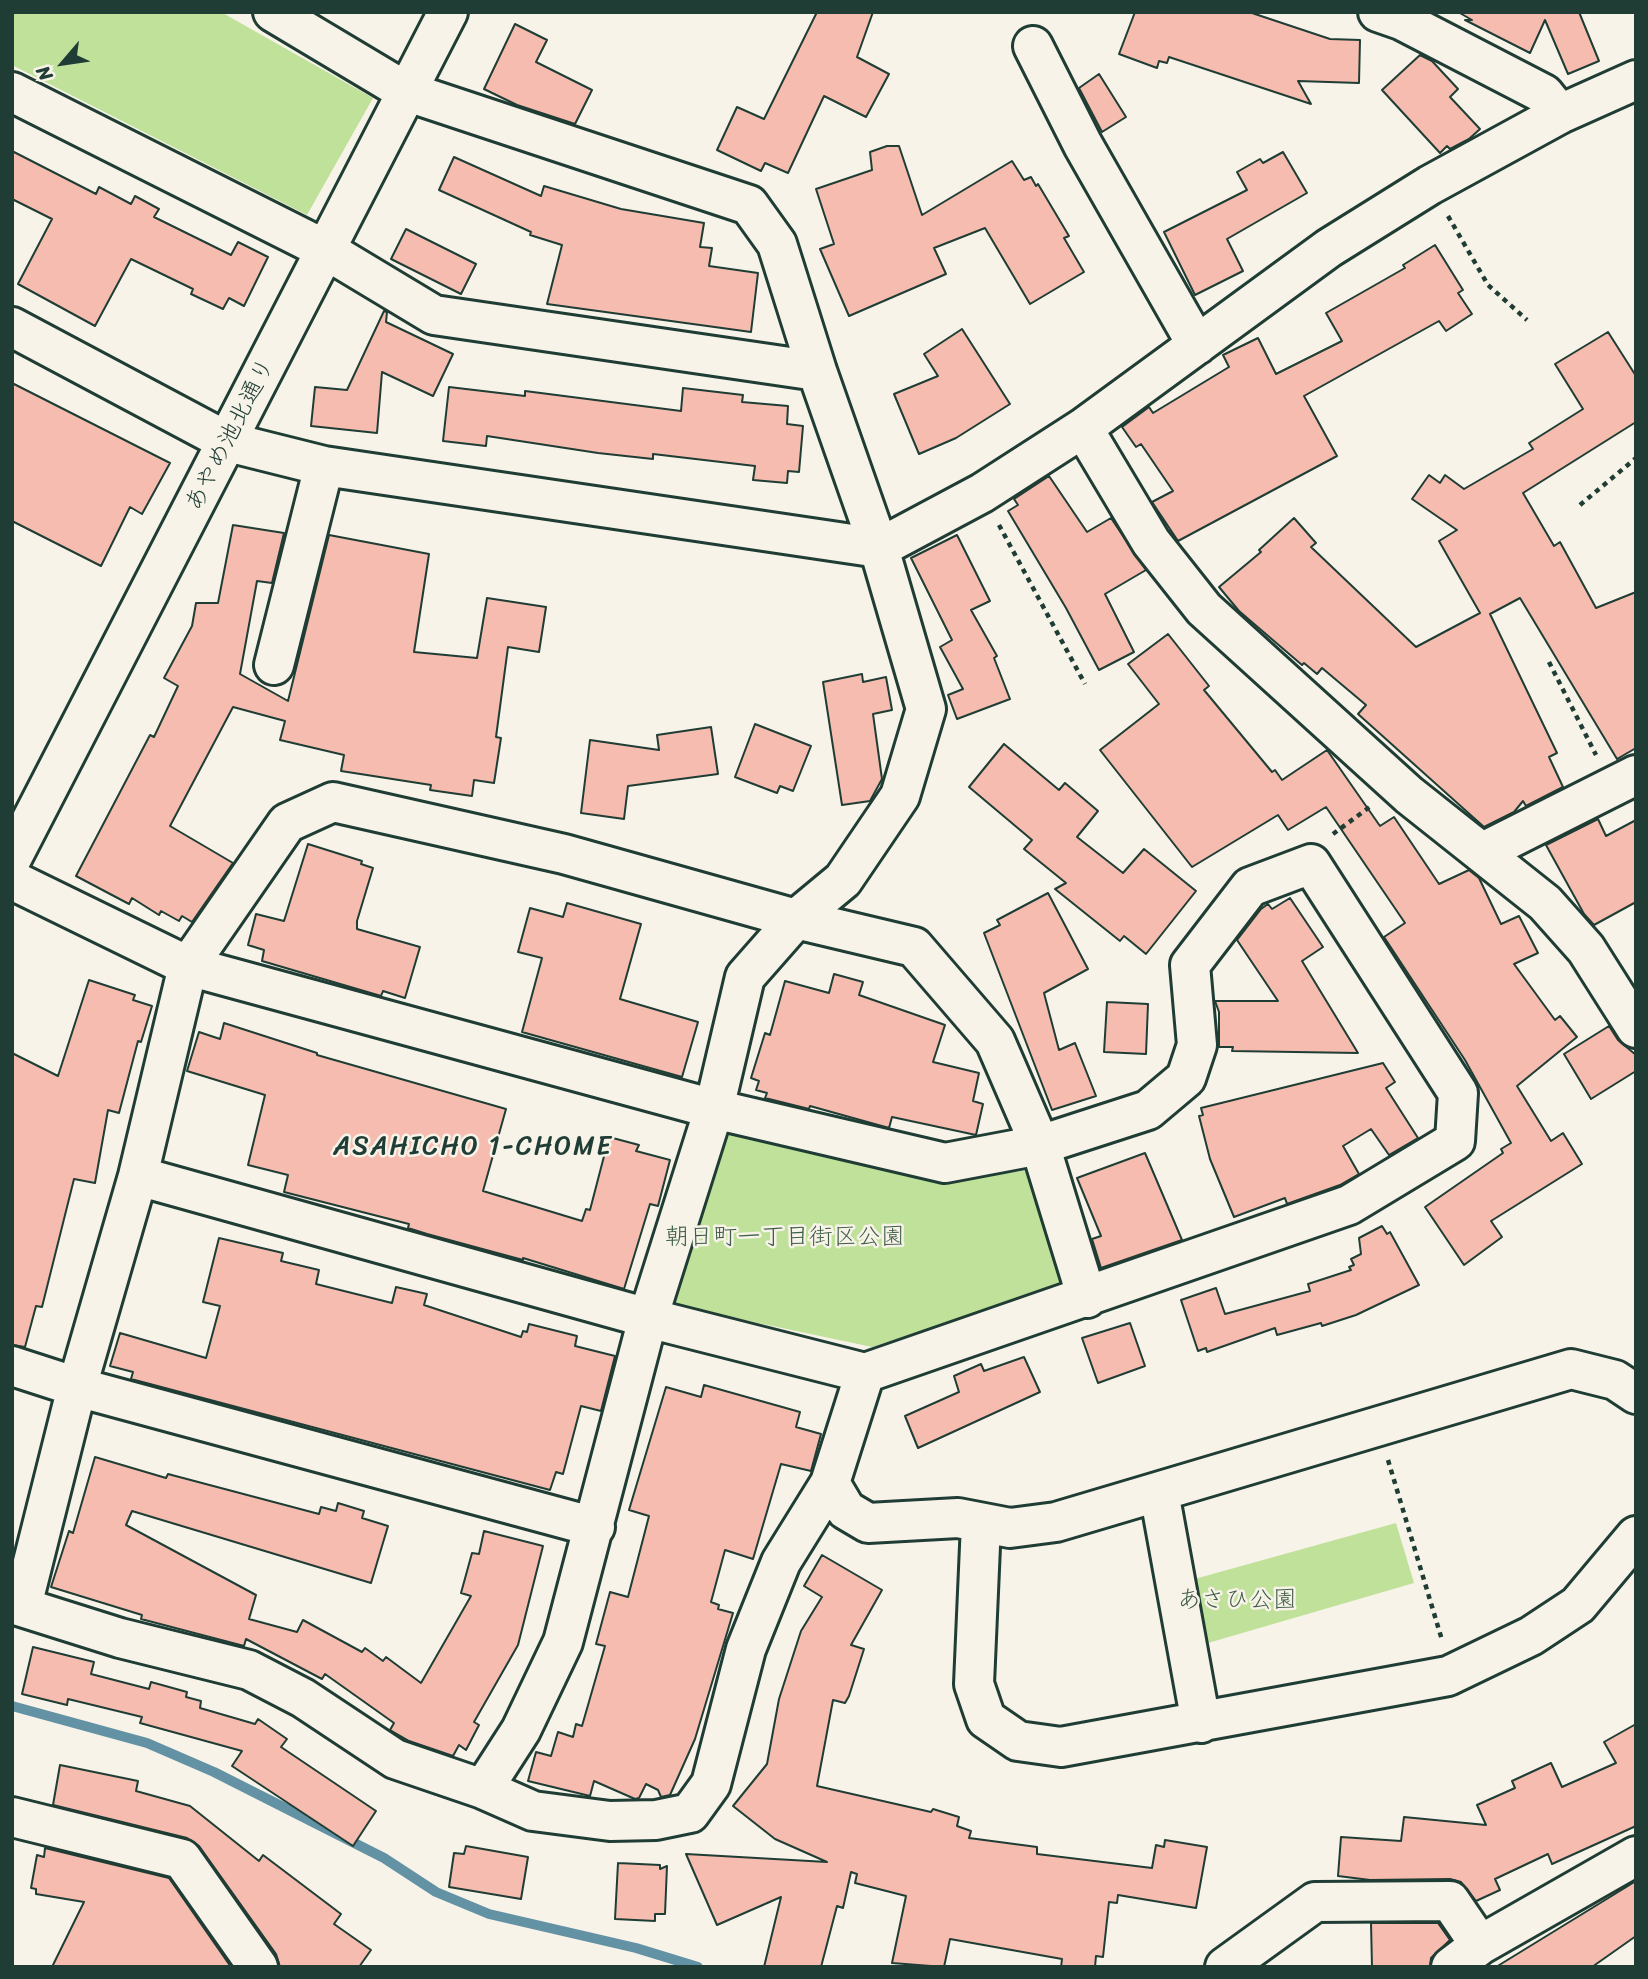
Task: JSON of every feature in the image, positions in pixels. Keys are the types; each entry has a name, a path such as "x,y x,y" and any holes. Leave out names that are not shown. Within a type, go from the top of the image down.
{"street":[{"path":"273,12 405,91 749,205 777,244 817,371 879,548 926,709 900,796 843,880 796,919 745,977 714,1109 648,1318 563,1642 521,1730 483,1789"},
{"name":"あやめ池北通り","path":"12,858 448,12"},
{"path":"1395,15 1544,94 1560,114"},
{"path":"1033,46 1083,145 1197,345"},
{"path":"12,327 228,442 324,466 879,548 982,493 1083,428 1329,248 1430,185 1560,114 1636,80"},
{"path":"12,92 326,250 434,315 817,371"},
{"path":"1083,428 1151,542 1204,609 1409,795 1545,903 1586,949 1636,1028"},
{"path":"274,665 324,466"},
{"path":"1483,852 1624,780"},
{"path":"865,1373 830,1483 781,1562 746,1649 711,1784 690,1813 656,1820 610,1821 533,1811 483,1789 395,1759 303,1698 249,1670 120,1638 17,1605 138,1176 188,966 287,823 333,802 564,854 796,919 914,947 995,1041 1040,1145 1087,1298"},
{"path":"12,880 188,966 714,1109 945,1163 1040,1145 1148,1110 1185,1078 1197,1045 1190,965 1250,887 1311,864 1458,1093 1455,1141 1349,1205 865,1373 648,1318 138,1176"},
{"path":"12,1366 77,1387 595,1527"},
{"path":"830,1483 846,1510 868,1522 958,1518 1010,1528 1056,1522 1571,1369 1615,1380 1636,1394"},
{"path":"1159,1492 1200,1723"},
{"path":"981,1523 974,1684 986,1719 1018,1741 1061,1747 1452,1674 1531,1636 1578,1605 1636,1536"},
{"path":"12,1817 182,1859 258,1967"},
{"path":"1225,1967 1315,1902 1450,1901 1466,1956 1636,1856"}],"path":[{"path":"1430,185 1488,285 1527,320"},
{"path":"1580,505 1636,458"},
{"path":"982,493 1085,684"},
{"path":"1549,662 1624,780"},
{"path":"1330,836 1375,804"},
{"path":"1378,1426 1452,1674"}],"green space":[{"path":"12,12 221,12 373,98 307,215 12,65"},
{"name":"朝日町一丁目街区公園","path":"722,1131 942,1182 1030,1170 1066,1284 872,1347 673,1305"},
{"name":"あさひ公園","path":"1396,1523 1414,1583 1201,1645 1191,1580"}],"building":[{"path":"817,12 873,12 857,57 889,74 866,117 824,96 788,173 765,163 761,171 717,150 737,107 764,119"},
{"path":"1135,12 1249,12 1330,39 1360,40 1359,83 1298,81 1311,104 1169,57 1167,63 1159,61 1157,68 1119,54"},
{"path":"1458,12 1579,12 1599,61 1568,74 1545,20 1530,53 1465,20 1472,20"},
{"path":"515,24 547,40 536,62 592,90 575,124 517,105 484,89"},
{"path":"1420,55 1432,61 1458,89 1450,97 1480,129 1469,139 1450,149 1447,146 1440,153 1382,90"},
{"path":"1099,74 1126,117 1102,132 1079,88"},
{"path":"887,146 899,146 922,215 1012,161 1024,180 1031,177 1036,186 1038,184 1069,236 1064,238 1084,272 1030,304 985,228 934,248 946,274 849,316 820,249 834,244 816,189 872,170 870,152"},
{"path":"12,151 96,194 99,187 131,204 135,196 159,209 154,217 231,255 238,242 268,257 244,306 229,298 223,309 191,294 193,289 131,259 95,326 18,284 52,219 12,199"},
{"path":"1283,152 1307,193 1227,239 1243,271 1195,295 1164,232 1247,190 1237,172 1260,159 1263,163"},
{"path":"454,157 541,196 544,186 621,209 704,223 700,247 712,248 709,266 758,273 751,332 547,304 562,245 530,235 531,232 439,190"},
{"path":"406,229 476,264 461,294 391,259"},
{"path":"1435,245 1463,290 1458,293 1472,314 1446,331 1439,321 1304,396 1337,456 1178,541 1152,502 1173,491 1141,444 1136,447 1122,427 1149,407 1153,413 1229,367 1223,355 1258,338 1276,374 1342,341 1326,313 1405,268 1403,265"},
{"path":"384,311 387,312 386,322 453,354 433,396 382,372 377,433 311,426 315,387 347,390"},
{"path":"962,329 1010,404 956,438 919,454 894,394 938,376 924,354"},
{"path":"1608,332 1636,376 1636,422 1523,493 1554,546 1560,542 1596,608 1636,592 1636,748 1617,759 1520,598 1490,614 1557,753 1549,757 1563,787 1526,806 1523,801 1514,812 1484,827 1358,714 1366,705 1322,668 1317,674 1304,663 1302,665 1239,611 1219,587 1261,552 1259,550 1294,518 1316,543 1311,547 1416,647 1480,613 1439,541 1457,530 1412,499 1429,475 1440,483 1445,475 1464,489 1533,449 1529,443 1583,409 1555,364"},
{"path":"12,383 170,463 142,514 130,507 101,566 12,521"},
{"path":"449,387 525,396 525,391 681,411 683,388 743,395 742,402 788,406 787,424 803,426 799,472 788,471 787,483 753,480 755,466 653,454 653,459 598,453 487,436 486,446 443,441"},
{"path":"1049,476 1087,532 1111,518 1146,570 1105,594 1134,652 1099,670 1066,608 1008,511 1018,505 1014,499"},
{"path":"233,525 284,533 272,583 257,581 240,674 288,701 329,535 429,554 414,652 477,658 487,598 546,607 539,652 508,647 496,737 501,738 494,783 474,780 472,796 430,790 431,785 341,771 344,755 280,740 285,721 233,707 170,826 233,863 192,922 182,916 179,921 161,911 159,915 132,898 129,904 76,876 150,735 154,737 178,686 164,678 192,626 196,603 218,603"},
{"path":"957,535 990,601 971,610 997,656 994,658 1010,699 957,719 948,695 963,689 940,647 952,640 911,558"},
{"path":"1168,634 1209,686 1204,690 1272,772 1275,770 1282,780 1327,750 1380,826 1394,817 1439,884 1469,870 1479,878 1501,924 1519,916 1538,953 1514,964 1555,1020 1560,1016 1577,1037 1517,1086 1551,1141 1563,1133 1582,1164 1491,1221 1502,1237 1464,1265 1425,1207 1503,1153 1501,1149 1511,1143 1465,1060 1384,937 1405,923 1326,807 1288,830 1278,815 1192,867 1100,750 1159,704 1128,664"},
{"path":"862,674 863,682 886,677 892,710 873,714 882,779 870,801 842,805 823,682"},
{"path":"755,724 811,746 793,791 780,786 777,793 735,777"},
{"path":"711,727 718,774 628,786 624,819 581,813 590,740 659,750 657,735"},
{"path":"1004,744 1059,790 1065,783 1098,811 1077,837 1123,873 1144,849 1196,891 1146,954 1124,936 1120,941 1055,889 1066,883 1024,849 1032,840 969,787"},
{"path":"1598,819 1606,836 1636,820 1636,902 1594,925 1584,914 1546,845"},
{"path":"308,844 362,861 361,864 373,868 357,929 420,947 405,998 383,991 381,996 262,961 264,950 248,945 256,914 284,921"},
{"path":"1048,893 1088,969 1044,993 1059,1050 1075,1043 1096,1096 1052,1110 984,933 1000,925 997,920"},
{"path":"1290,898 1323,947 1302,961 1358,1053 1232,1051 1233,1047 1219,1047 1219,1012 1215,1001 1278,1001 1237,940 1261,909 1268,904 1272,909"},
{"path":"567,903 641,924 620,999 698,1022 682,1077 522,1032 542,958 518,952 530,908 563,917"},
{"path":"834,974 863,982 859,995 945,1025 933,1062 979,1073 973,1101 983,1104 976,1135 892,1117 889,1128 810,1106 809,1109 765,1098 767,1093 756,1090 759,1081 751,1078 765,1033 770,1035 785,981 829,993"},
{"path":"89,980 135,995 133,1000 152,1006 141,1042 138,1041 119,1113 108,1110 95,1183 74,1179 42,1307 36,1306 25,1347 12,1345 12,1053 58,1076"},
{"path":"1107,1002 1148,1004 1146,1054 1104,1052"},
{"path":"224,1023 317,1055 506,1109 483,1191 582,1221 586,1209 590,1210 609,1137 639,1145 636,1151 670,1160 658,1206 650,1204 624,1289 523,1258 427,1234 408,1228 409,1224 284,1192 288,1175 248,1165 265,1095 187,1071 199,1032 220,1039"},
{"path":"1609,1026 1618,1040 1636,1055 1636,1071 1591,1099 1564,1054"},
{"path":"1383,1063 1395,1082 1386,1088 1418,1138 1389,1155 1371,1129 1343,1146 1359,1174 1340,1185 1287,1204 1285,1198 1234,1217 1210,1159 1199,1116 1203,1115 1201,1108"},
{"path":"1145,1153 1182,1240 1101,1268 1092,1239 1101,1236 1077,1178"},
{"path":"1382,1226 1387,1234 1390,1232 1419,1285 1356,1315 1322,1326 1321,1323 1277,1335 1275,1328 1207,1352 1206,1348 1198,1351 1181,1300 1216,1288 1225,1314 1310,1291 1308,1284 1351,1270 1349,1267 1354,1265 1351,1259 1361,1254 1359,1238"},
{"path":"219,1238 283,1253 281,1261 319,1270 316,1284 392,1303 396,1287 427,1294 424,1305 521,1337 523,1331 527,1332 529,1324 577,1336 575,1346 615,1356 601,1411 581,1406 563,1474 556,1472 550,1490 131,1379 133,1372 110,1366 120,1333 206,1358 220,1306 203,1302"},
{"path":"1130,1323 1145,1366 1098,1383 1082,1338"},
{"path":"1024,1357 1040,1392 918,1448 905,1416 959,1392 954,1376 981,1364 984,1371"},
{"path":"704,1385 800,1412 796,1427 821,1434 811,1471 781,1464 753,1559 725,1550 711,1602 719,1605 718,1609 733,1613 695,1739 670,1795 661,1797 658,1790 646,1784 639,1798 635,1799 594,1781 590,1796 528,1781 536,1752 551,1756 558,1732 573,1737 576,1724 582,1726 605,1646 596,1644 610,1592 628,1597 649,1516 629,1510 666,1387 701,1397"},
{"path":"95,1457 166,1478 168,1474 319,1514 321,1507 336,1511 338,1503 364,1511 362,1518 388,1526 371,1583 132,1511 126,1525 256,1595 249,1619 297,1632 303,1620 362,1652 365,1648 383,1661 386,1657 421,1683 471,1596 461,1593 472,1553 479,1554 484,1531 543,1546 518,1645 474,1722 479,1725 466,1750 459,1745 453,1756 409,1741 390,1730 394,1723 325,1674 322,1679 246,1639 244,1646 141,1619 142,1615 51,1587 69,1531 73,1533"},
{"path":"822,1555 882,1590 851,1645 864,1649 845,1703 833,1700 817,1786 931,1812 933,1809 959,1817 957,1826 971,1831 969,1838 1037,1847 1037,1854 1152,1868 1156,1845 1164,1847 1165,1840 1207,1847 1196,1908 1118,1895 1117,1903 1109,1902 1103,1957 1096,1956 1095,1967 1061,1967 1062,1959 950,1939 944,1967 892,1963 906,1896 855,1883 857,1874 851,1872 843,1908 837,1906 821,1967 764,1967 781,1897 717,1925 686,1854 827,1862 775,1839 733,1806 767,1764 779,1699 801,1631 822,1597 804,1586"},
{"path":"33,1647 94,1662 91,1674 149,1689 151,1682 187,1692 186,1697 201,1701 200,1708 255,1724 258,1719 287,1739 281,1747 376,1811 353,1846 232,1766 242,1751 140,1723 142,1717 68,1699 67,1705 22,1694"},
{"path":"1636,1724 1636,1826 1552,1864 1548,1854 1495,1879 1500,1890 1476,1901 1461,1882 1450,1879 1370,1880 1338,1876 1341,1837 1401,1841 1404,1817 1486,1825 1477,1805 1515,1788 1512,1781 1551,1763 1562,1787 1616,1763 1604,1742"},
{"path":"60,1765 138,1781 136,1791 190,1806 259,1861 263,1855 341,1914 334,1924 371,1950 359,1967 280,1967 276,1954 199,1846 187,1838 53,1805"},
{"path":"466,1846 528,1857 521,1899 449,1887 454,1853 464,1854"},
{"path":"45,1848 169,1878 231,1967 52,1967 84,1902 36,1894 36,1889 31,1888 37,1855 44,1857"},
{"path":"618,1863 660,1865 660,1869 667,1866 665,1914 655,1914 655,1921 615,1919"},
{"path":"1636,1881 1636,1936 1592,1967 1496,1967"},
{"path":"1371,1923 1438,1923 1450,1940 1431,1958 1430,1967 1372,1967"}],"waterway":[{"path":"12,1706 147,1743 214,1772 384,1858 436,1892 489,1914 636,1948 698,1967"}],"district":[{"name":"ASAHICHO 1-CHOME","path":"473,1147"}]}
